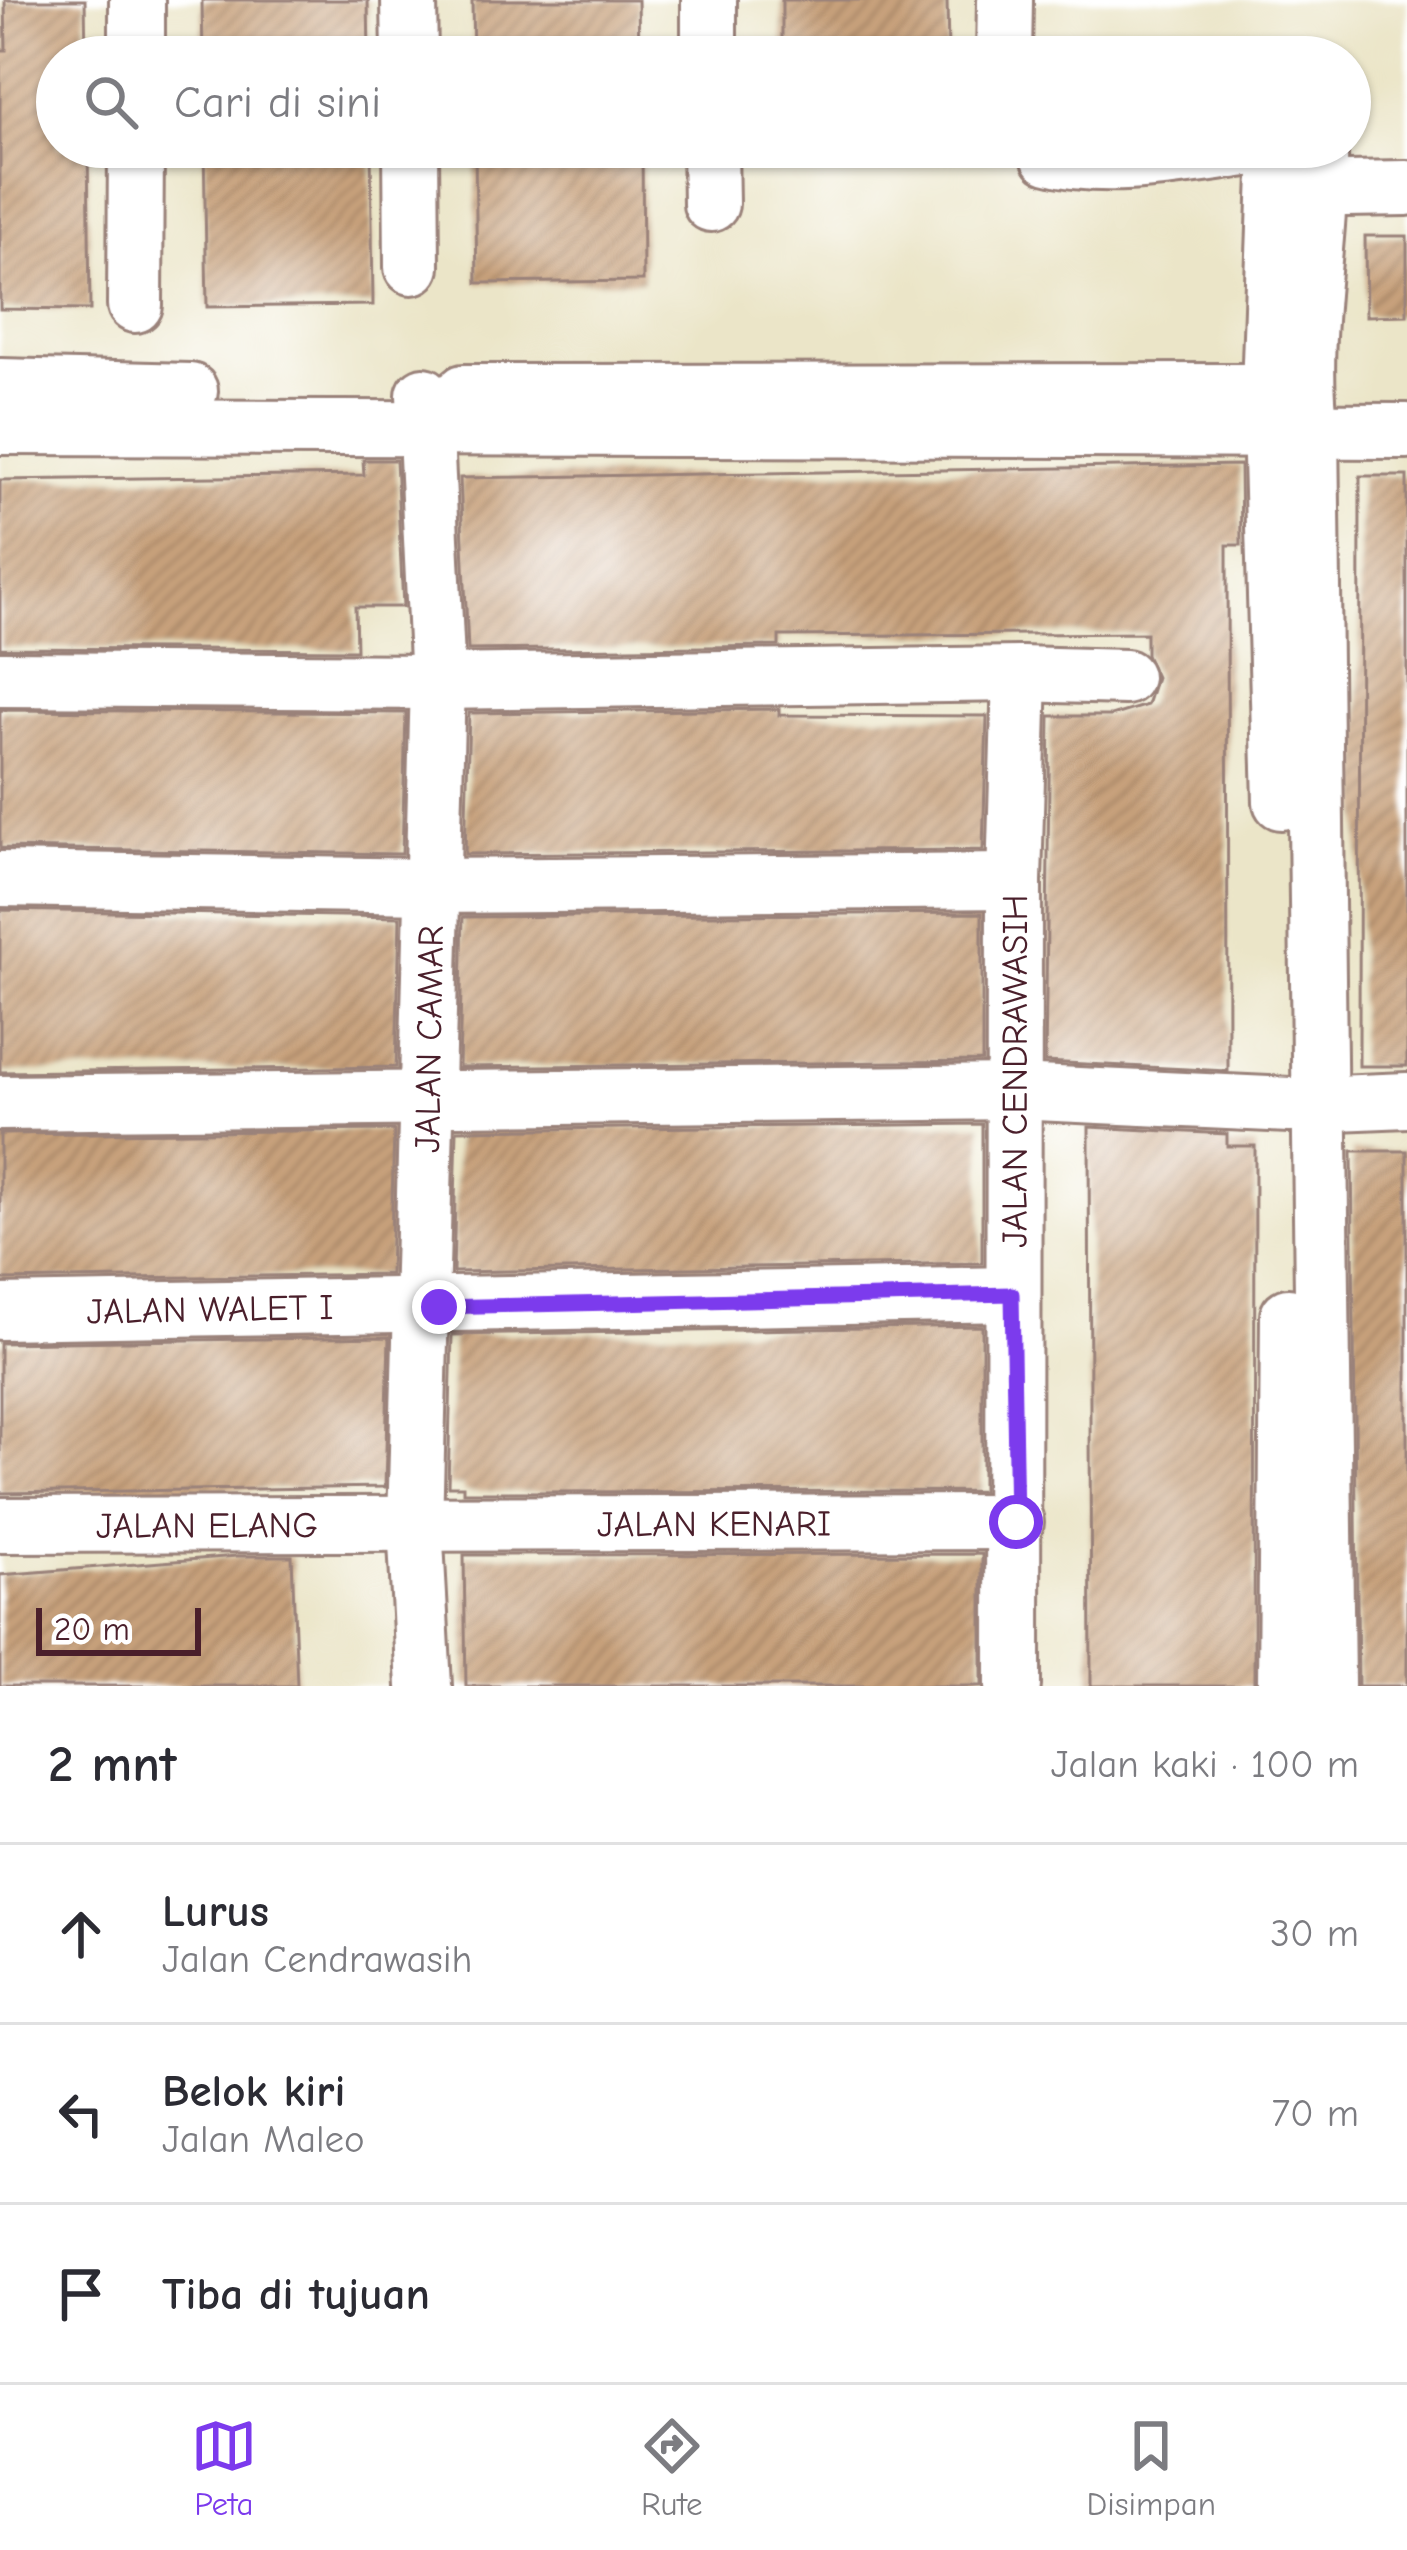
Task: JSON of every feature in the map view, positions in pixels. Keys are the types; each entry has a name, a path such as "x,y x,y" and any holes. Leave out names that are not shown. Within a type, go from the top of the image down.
{"street":[{"path":"136,36 137,0"},
{"path":"410,0 410,36"},
{"path":"709,0 710,36"},
{"path":"1004,36 1005,0"},
{"path":"135,305 136,168"},
{"path":"411,168 412,267"},
{"path":"710,168 711,204"},
{"path":"1292,168 1288,411 1327,1686"},
{"path":"1311,168 1407,188"},
{"path":"0,386 424,411"},
{"path":"0,427 424,411 1288,411 1407,431"},
{"name":"JALAN CAMAR","path":"424,411 438,682 418,1307 415,1524 424,1686"},
{"path":"0,679 438,682 1020,674 1125,677"},
{"name":"JALAN CENDRAWASIH","path":"1013,1686 1014,881 1020,674"},
{"path":"0,879 431,886 1014,881"},
{"path":"0,1103 1015,1092 1306,1104 1407,1100"},
{"path":"1285,1686 1306,1104"},
{"name":"JALAN WALET I","path":"0,1312 1012,1294"},
{"name":"JALAN KENARI","path":"415,1524 1016,1522"},
{"name":"JALAN ELANG","path":"0,1525 415,1524"}],"building":[{"path":"5,0 85,0 86,36 36,36 36,168 88,168 90,310 0,309 0,50 6,50"},
{"path":"202,0 368,0 369,36 203,36"},
{"path":"472,0 638,0 639,36 473,36"},
{"path":"782,0 947,0 948,36 782,36"},
{"path":"204,168 371,168 373,305 207,307"},
{"path":"475,168 642,168 643,281 477,283"},
{"path":"1365,236 1407,236 1407,315 1366,316"},
{"path":"363,460 396,460 403,607 355,607 356,650 0,648 0,480 364,475"},
{"path":"1240,465 1241,545 1227,545 1228,1071 1045,1062 1050,716 1111,716 1147,705 1156,677 1146,655 1146,633 779,636 779,646 468,650 460,478"},
{"path":"1360,476 1407,476 1407,1066 1359,1066"},
{"path":"779,709 779,715 987,716 983,850 465,854 469,713"},
{"path":"0,710 406,713 402,854 0,848"},
{"path":"0,910 400,917 396,1067 0,1072"},
{"path":"982,913 982,1061 459,1067 463,917"},
{"path":"982,1124 982,1263 453,1272 457,1130"},
{"path":"1089,1127 1227,1134 1227,1146 1255,1146 1254,1686 1091,1686"},
{"path":"394,1130 390,1274 0,1280 0,1134"},
{"path":"1352,1151 1407,1151 1407,1686 1358,1686"},
{"path":"982,1326 982,1491 463,1492 463,1486 448,1486 452,1335"},
{"path":"389,1337 385,1487 0,1493 0,1343"},
{"path":"982,1554 982,1686 466,1686 464,1555"},
{"path":"292,1556 297,1686 0,1686 0,1575"}],"route":[{"path":"439,1307 1012,1294 1016,1522"}]}
